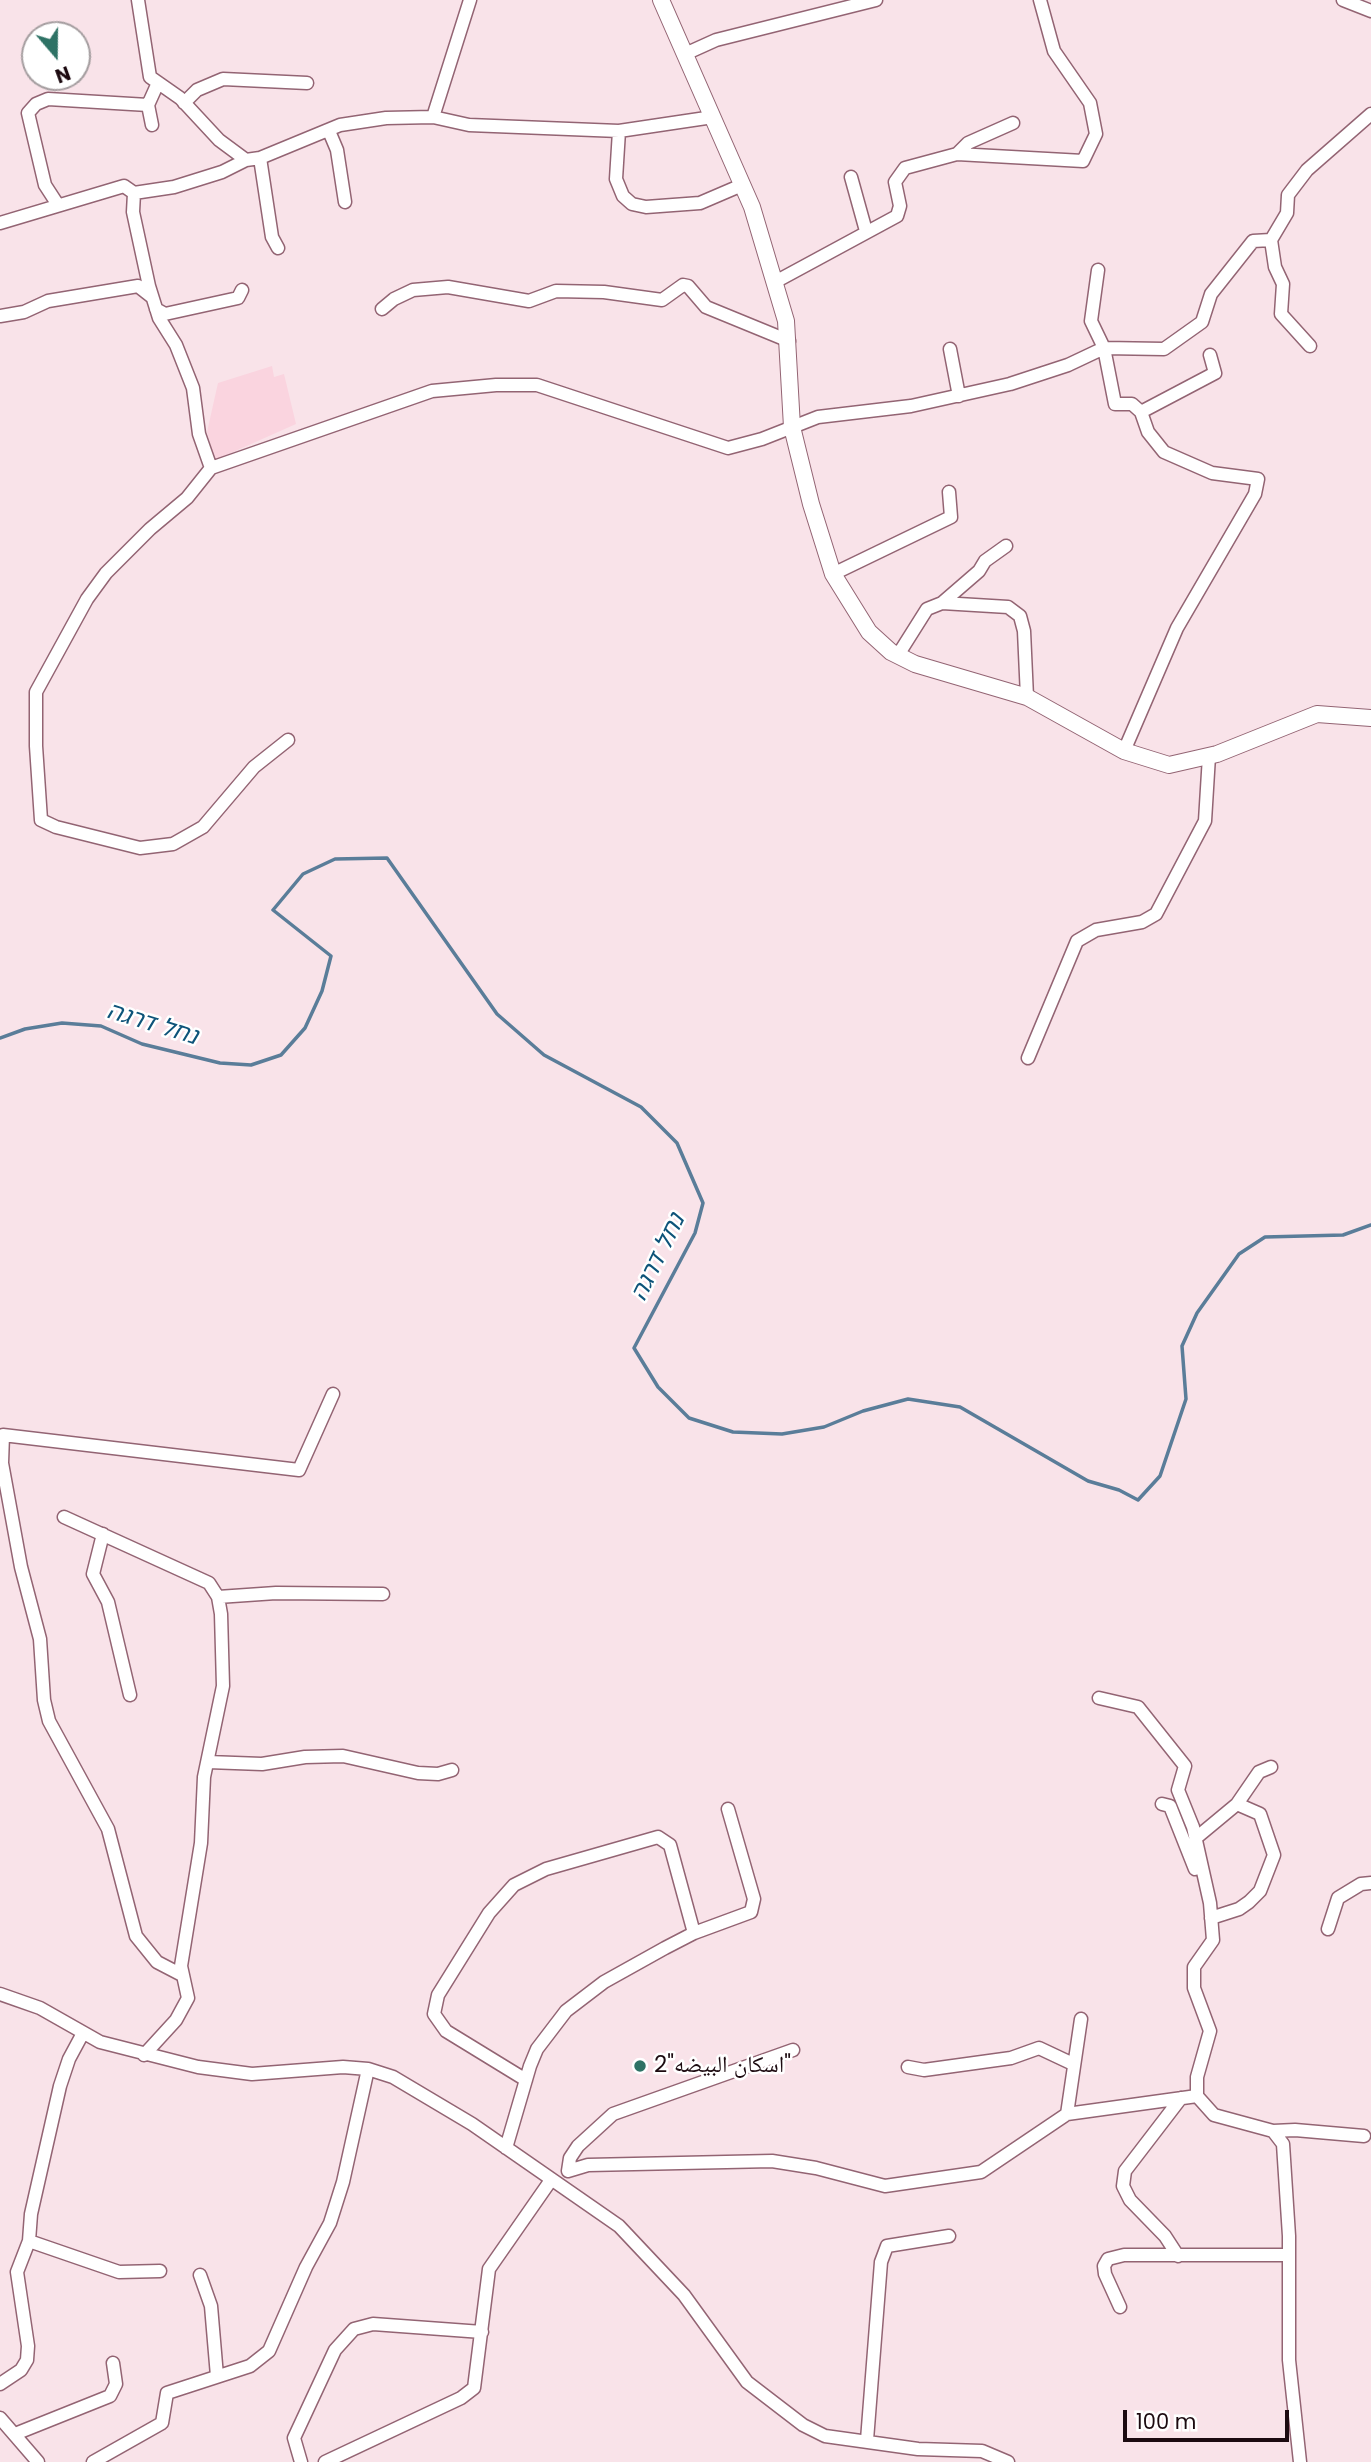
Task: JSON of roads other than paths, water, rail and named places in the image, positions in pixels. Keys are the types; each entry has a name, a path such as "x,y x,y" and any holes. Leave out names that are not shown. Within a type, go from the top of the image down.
{"street":[{"path":"138,0 150,77 184,103 219,140 246,160"},
{"path":"433,117 470,0"},
{"path":"661,0 742,185 775,282 789,341 792,427 833,574 869,632 898,655 915,664 1027,697 1124,751 1169,765 1209,755 1317,714 1371,718"},
{"path":"685,54 716,40 845,4 876,0"},
{"path":"775,282 897,216 900,206 895,182 905,168 957,153 1083,161 1096,134 1090,103 1054,51 1040,0"},
{"path":"1343,0 1371,11"},
{"path":"184,103 197,89 223,79 307,83"},
{"path":"152,125 148,105 158,85"},
{"path":"58,205 45,186 29,113 36,104 48,99 148,105"},
{"path":"1310,346 1281,314 1283,284 1275,267 1271,240 1287,213 1288,195 1307,170 1371,114"},
{"path":"0,223 124,186 134,193 174,187 222,172 246,160 260,158 340,125 386,118 433,117 469,125 619,131 713,117"},
{"path":"957,153 968,143 1013,123"},
{"path":"329,131 337,150 345,202"},
{"path":"619,131 616,179 623,196 632,204 646,206 700,203 742,185"},
{"path":"260,158 270,226 278,248"},
{"path":"851,177 866,231"},
{"path":"134,193 133,212 155,303 193,388 199,434 211,468"},
{"path":"288,740 254,767 203,827 173,844 140,848 56,827 41,820 36,746 36,692 87,599 106,573 150,529 187,498 211,468 432,391 496,385 537,385 567,393 719,447 741,444 818,417 899,408 1010,384 1068,365 1104,348 1164,349 1202,322 1211,294 1253,241 1271,240"},
{"path":"1098,270 1091,321 1104,348 1115,404 1132,404 1141,412 1148,432 1164,452 1212,472 1258,479 1255,494 1177,628 1124,751"},
{"path":"382,309 394,299 413,290 447,287 529,301 556,291 604,292 662,300 683,285 688,286 706,307 789,341"},
{"path":"0,316 24,312 48,301 138,286 165,314 238,298 242,290"},
{"path":"950,349 959,396"},
{"path":"1141,412 1215,373 1210,355"},
{"path":"833,574 951,517 950,492"},
{"path":"898,655 927,609 942,603 979,571 985,561 1006,546"},
{"path":"942,603 1008,607 1020,616 1027,697"},
{"path":"1028,1058 1077,941 1096,930 1142,922 1156,914 1205,821 1209,755"},
{"path":"183,1975 157,1962 136,1936 108,1829 49,1721 44,1700 40,1639 21,1567 2,1463 3,1435 299,1470 333,1394"},
{"path":"64,1517 209,1583 218,1597 223,1634 223,1686 204,1777 201,1843 183,1956 183,1975 188,1990 184,2010 144,2055"},
{"path":"103,1534 93,1574 108,1602 130,1696"},
{"path":"218,1597 276,1593 383,1594"},
{"path":"1099,1698 1138,1707 1185,1766 1178,1790 1196,1838 1210,1903 1213,1940 1194,1967 1194,1988 1210,2031 1197,2077 1197,2096 1214,2115 1273,2131 1295,2130 1364,2136"},
{"path":"208,1762 262,1764 305,1756 343,1756 418,1773 438,1774 452,1770"},
{"path":"1196,1838 1237,1804 1259,1772 1270,1767"},
{"path":"1162,1804 1170,1806 1179,1824 1194,1861 1200,1893 1210,1903"},
{"path":"1211,1918 1239,1909 1260,1891 1274,1855 1260,1814 1237,1804"},
{"path":"506,2148 537,2049 566,2011 604,1982 694,1933 751,1912 755,1905 728,1809"},
{"path":"526,2080 446,2031 434,2014 438,1995 489,1913 514,1885 546,1870 658,1837 670,1845 694,1933"},
{"path":"1328,1929 1338,1898 1361,1884 1371,1883"},
{"path":"0,1994 14,1996 40,2008 83,2033 119,2049 144,2055 226,2073 368,2069 418,2089 600,2211 664,2271 710,2328 727,2358 747,2382 777,2408 824,2435 918,2449 982,2451 1008,2462"},
{"path":"1067,2114 1081,2019"},
{"path":"0,2384 21,2370 27,2360 28,2346 17,2272 29,2241 31,2214 60,2086 69,2059 83,2033"},
{"path":"908,2067 924,2070 1011,2058 1039,2048 1073,2064"},
{"path":"793,2050 613,2114 578,2146 570,2158 568,2172 588,2165 772,2161 816,2168 884,2186 981,2172 1067,2114 1197,2096"},
{"path":"94,2462 162,2423 167,2393 250,2366 269,2351 330,2223 344,2182 368,2069"},
{"path":"1178,2256 1165,2236 1130,2200 1123,2186 1125,2171 1181,2098"},
{"path":"1273,2131 1283,2144 1289,2255 1289,2360 1300,2462"},
{"path":"325,2462 471,2391 477,2374 489,2269 551,2179"},
{"path":"867,2440 881,2262 887,2246 949,2236"},
{"path":"29,2241 119,2272 160,2271"},
{"path":"1120,2307 1105,2274 1104,2266 1108,2259 1124,2255 1289,2255"},
{"path":"200,2275 211,2306 217,2376"},
{"path":"301,2462 294,2438 335,2350 354,2329 373,2324 482,2332"},
{"path":"15,2434 110,2396 116,2384 113,2364"},
{"path":"0,2418 38,2462"}],"waterway":[{"name":"נחל דרגה","path":"0,1038 25,1029 62,1023 101,1026 142,1044 220,1063 251,1065 281,1055 305,1028 322,991 331,956 273,910 303,874 335,859 387,858 497,1014 544,1055 641,1107 677,1143 703,1203 695,1233 634,1348 658,1387 689,1418 733,1432 782,1434 824,1427 863,1411 908,1399 960,1407 1088,1481 1119,1490 1138,1500 1160,1476 1186,1399 1182,1346 1197,1313 1239,1254 1265,1237 1343,1235 1371,1225"}],"place":[{"name":"اسكان البيضه\"2\"","path":"640,2066"}]}
